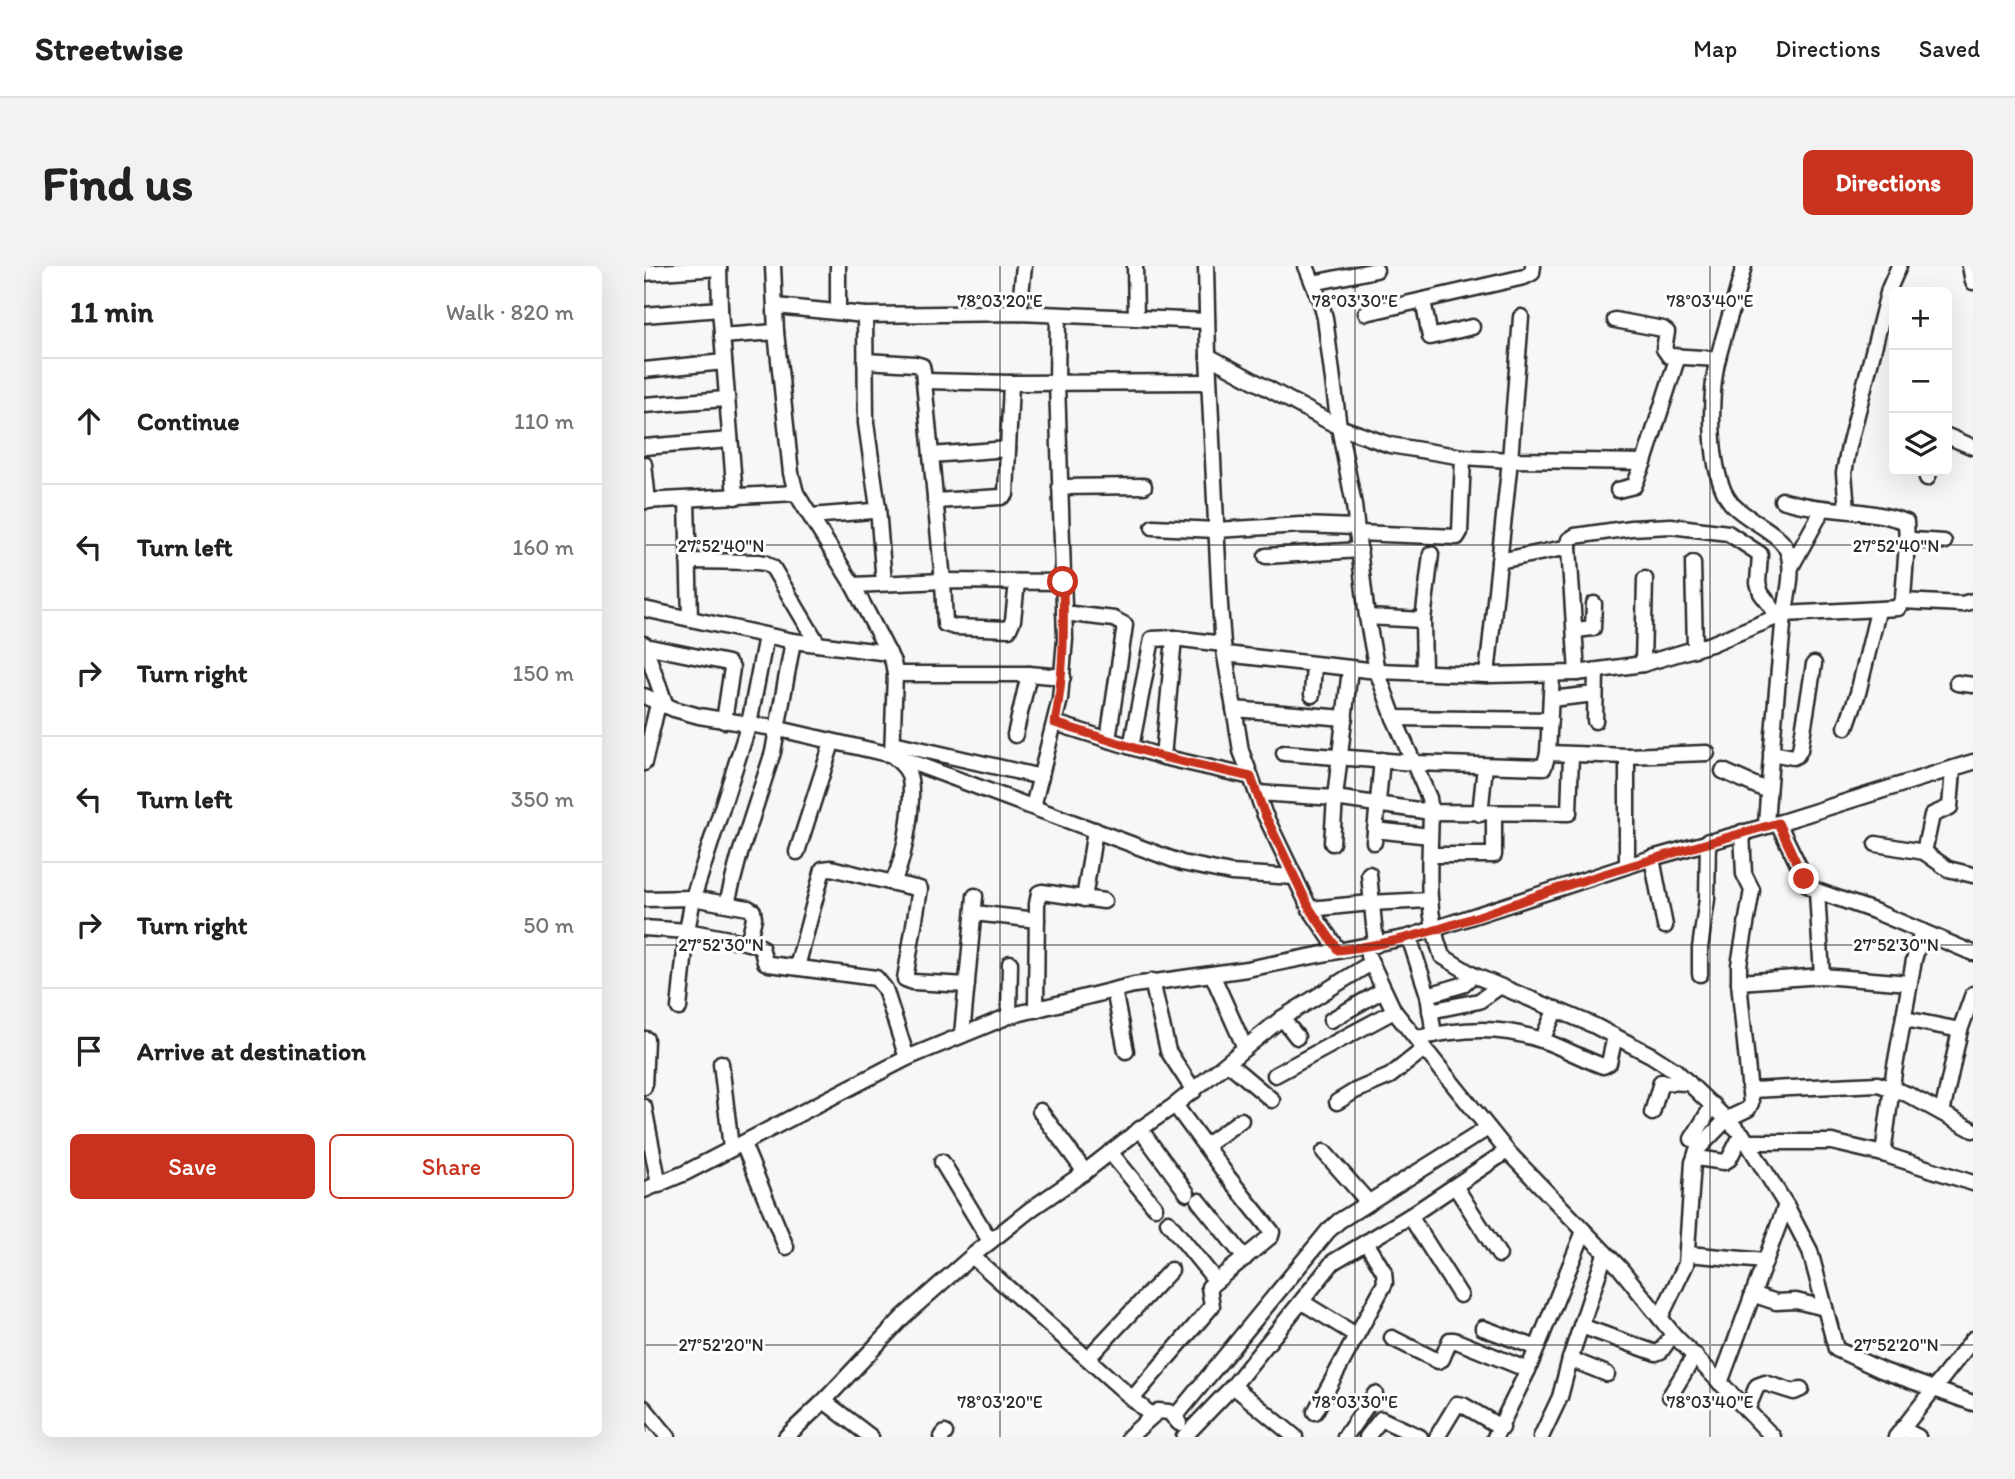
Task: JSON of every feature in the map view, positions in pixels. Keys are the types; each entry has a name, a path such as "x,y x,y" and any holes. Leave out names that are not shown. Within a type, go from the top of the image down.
{"street":[{"path":"773,266 776,332 788,456 796,493 853,585 888,653 895,674 892,749 907,771 911,792 898,873 889,882"},
{"path":"838,266 838,312"},
{"path":"1019,313 1024,266"},
{"path":"1135,266 1136,318"},
{"path":"1206,266 1209,382 1224,649 1241,751 1264,813 1310,909 1338,950"},
{"path":"1306,266 1325,318 1377,671 1394,719 1423,782 1431,812 1429,901 1442,956 1473,975 1615,1036 1665,1063 1689,1083 1745,1138 1786,1205 1810,1251 1836,1349 1881,1370 1973,1403"},
{"path":"1366,313 1524,277 1532,272 1533,266"},
{"path":"1744,266 1718,359 1713,445 1722,488 1732,504 1772,534 1789,553 1790,568 1781,615 1768,791 1772,825 1804,879 1817,891 1874,911 1973,953"},
{"path":"1847,510 1844,473 1849,446 1889,289 1899,266"},
{"path":"1970,266 1973,282"},
{"path":"644,273 719,267 726,398 735,497"},
{"path":"1313,283 1376,270"},
{"path":"1423,300 1430,337 1472,327"},
{"path":"776,306 865,314 1019,313 1207,321"},
{"path":"644,315 720,309"},
{"path":"865,314 866,423 878,508 884,583"},
{"path":"1033,807 1055,723 1063,677 1058,315"},
{"path":"1487,675 1510,460 1521,317"},
{"path":"1615,320 1664,329 1667,332 1665,353 1718,359"},
{"path":"722,336 776,332"},
{"path":"1208,356 1339,427 1390,445 1463,457 1644,462"},
{"path":"1618,490 1634,486 1678,356"},
{"path":"865,361 919,365 923,370 945,624 1004,630 1012,626 1017,582"},
{"path":"644,370 724,362"},
{"path":"926,381 1209,382"},
{"path":"935,501 1004,497 1007,490 1011,383"},
{"path":"644,405 726,398"},
{"path":"1952,438 1973,447"},
{"path":"644,447 730,440"},
{"path":"931,455 1008,449"},
{"path":"1153,527 1216,530 1301,526 1457,537 1460,532 1463,457"},
{"path":"644,464 646,501 796,493"},
{"path":"1060,487 1144,486"},
{"path":"687,500 690,618"},
{"path":"1131,747 1152,639 1174,638 1314,665 1377,671 1487,675 1577,673 1643,664 1695,649 1781,615 1898,608 1902,601 1906,522 1783,500"},
{"path":"811,516 872,511 878,508"},
{"path":"1790,568 1823,509"},
{"path":"1728,533 1740,510"},
{"path":"1577,673 1569,547 1569,540 1574,536 1631,528 1671,526 1728,533 1760,554 1758,583 1761,593 1781,615"},
{"path":"1907,543 1912,540 1944,542"},
{"path":"1499,561 1569,547"},
{"path":"1266,556 1360,550"},
{"path":"1424,673 1423,620 1431,554"},
{"path":"688,561 757,562 774,568 818,644"},
{"path":"1693,563 1695,649"},
{"path":"1643,664 1645,579"},
{"path":"853,585 943,581 1063,582"},
{"path":"1902,601 1962,604 1973,601"},
{"path":"1576,630 1593,628 1594,604"},
{"path":"644,608 793,641 888,653"},
{"path":"1846,727 1858,693 1878,611"},
{"path":"1064,613 1114,619 1125,625 1108,740"},
{"path":"1367,617 1423,620"},
{"path":"679,1008 693,898 749,724 766,636"},
{"path":"1163,757 1174,638"},
{"path":"727,903 779,729 793,641"},
{"path":"644,763 662,705 644,645 728,663 732,668 724,721"},
{"path":"1771,753 1793,757 1800,750 1814,664"},
{"path":"1312,695 1314,665"},
{"path":"1332,843 1350,668"},
{"path":"1595,721 1596,671"},
{"path":"895,674 1029,674 1063,677"},
{"path":"1015,735 1029,674"},
{"path":"1284,753 1414,763 1545,767 1552,674"},
{"path":"1957,683 1973,685"},
{"path":"1552,699 1595,694"},
{"path":"644,696 662,705 724,721 779,729 832,743 892,749 1041,777"},
{"path":"1234,709 1345,718"},
{"path":"1394,719 1550,720"},
{"path":"1055,723 1163,757 1251,777"},
{"path":"797,852 832,743"},
{"path":"892,749 1033,807 1205,869 1295,877"},
{"path":"1548,753 1626,756 1707,753"},
{"path":"1257,793 1335,798 1431,812 1569,813 1571,755"},
{"path":"1626,756 1627,866"},
{"path":"1382,760 1375,836 1430,836"},
{"path":"644,1189 659,1185 907,1058 1009,1016 1152,981 1212,974 1409,937 1652,858 1772,825 1973,762"},
{"path":"1431,855 1494,855 1487,814 1485,766"},
{"path":"1924,852 1932,815 1950,807 1953,770"},
{"path":"1723,771 1768,791"},
{"path":"1084,899 1095,830"},
{"path":"1660,1318 1682,1275 1688,1254 1695,1153 1727,1119 1750,1107 1751,1090 1739,965 1752,890 1744,874 1742,832"},
{"path":"1700,974 1700,948 1707,899 1708,841"},
{"path":"1876,844 1924,852 1948,869 1973,874"},
{"path":"1652,858 1665,926"},
{"path":"797,967 823,869 831,868 920,889 905,979 913,982 967,985"},
{"path":"1368,874 1371,963 1394,1011 1507,1151 1636,1287 1673,1334 1773,1437"},
{"path":"1817,891 1822,976"},
{"path":"1036,1010 1039,893 1104,901"},
{"path":"962,1035 975,896"},
{"path":"644,899 693,898 727,903 753,911 748,943"},
{"path":"1310,909 1429,901"},
{"path":"974,913 1037,920"},
{"path":"644,928 687,931 748,943 761,947 765,962 876,978 885,989 907,1058"},
{"path":"1883,1154 1910,983 1922,931"},
{"path":"1409,937 1428,995 1434,1035"},
{"path":"1009,1016 1010,963"},
{"path":"786,1437 904,1316 972,1255 1175,1105 1282,1018 1371,963"},
{"path":"1212,974 1245,1048"},
{"path":"1428,995 1461,985 1473,975"},
{"path":"1739,982 1822,976 1910,983"},
{"path":"1152,981 1168,1051 1194,1090"},
{"path":"1430,1011 1479,1001 1499,987"},
{"path":"1114,990 1126,1051"},
{"path":"1331,1020 1383,990"},
{"path":"1942,1113 1960,1030 1973,994"},
{"path":"1542,1040 1556,1009"},
{"path":"1275,1075 1394,1011"},
{"path":"1282,1018 1297,1037"},
{"path":"1905,1019 1960,1030"},
{"path":"1337,1102 1355,1090 1390,1076 1420,1044 1434,1035 1478,1028 1542,1040 1603,1066 1609,1063 1615,1036"},
{"path":"644,1087 646,1039"},
{"path":"721,1063 737,1146 786,1247"},
{"path":"1228,1063 1272,1100"},
{"path":"1652,1113 1661,1082 1689,1083"},
{"path":"1751,1090 1878,1084 1892,1088 1973,1130"},
{"path":"1132,1399 1212,1306 1209,1287 1271,1236 1272,1232 1175,1105"},
{"path":"1692,1139 1713,1105"},
{"path":"644,1107 659,1185"},
{"path":"1040,1111 1085,1172"},
{"path":"1205,1146 1241,1120"},
{"path":"1175,1417 1320,1240 1339,1221 1488,1128"},
{"path":"1140,1129 1245,1258"},
{"path":"1745,1138 1832,1142 1883,1154 1973,1183"},
{"path":"1694,1160 1697,1158 1724,1163 1745,1138"},
{"path":"1129,1437 1162,1410 1175,1417 1186,1436 1233,1386 1332,1262 1410,1216 1507,1151"},
{"path":"1110,1152 1155,1207"},
{"path":"1324,1152 1369,1203"},
{"path":"942,1162 990,1241"},
{"path":"1455,1186 1499,1255"},
{"path":"1720,1383 1786,1205"},
{"path":"1410,1216 1460,1295"},
{"path":"1168,1222 1216,1281"},
{"path":"1437,1437 1457,1404 1463,1405 1498,1432 1528,1370 1584,1231"},
{"path":"1315,1412 1382,1290 1385,1277 1366,1242"},
{"path":"1541,1437 1560,1397 1605,1254"},
{"path":"1688,1254 1764,1261"},
{"path":"972,1255 1152,1416"},
{"path":"1088,1358 1171,1270"},
{"path":"1752,1294 1776,1302 1796,1301 1825,1308"},
{"path":"1302,1301 1356,1335"},
{"path":"1581,1326 1656,1353 1661,1351 1673,1334"},
{"path":"1483,1328 1537,1348"},
{"path":"1392,1338 1438,1361 1443,1359 1450,1340 1454,1340 1528,1370"},
{"path":"1918,1437 1899,1433 1973,1339"},
{"path":"1670,1396 1695,1355"},
{"path":"1960,1355 1973,1363"},
{"path":"1570,1359 1607,1374"},
{"path":"1748,1410 1760,1384 1765,1383 1794,1392 1801,1390"},
{"path":"1233,1386 1295,1437"},
{"path":"1345,1437 1375,1394"},
{"path":"824,1401 871,1437"},
{"path":"644,1408 668,1437"},
{"path":"1367,1437 1381,1419 1420,1437"}],"route":[{"path":"1063,582 1063,677 1055,723 1163,757 1251,777 1264,813 1310,909 1338,950 1364,947 1434,930 1652,858 1778,823 1804,879"}]}
